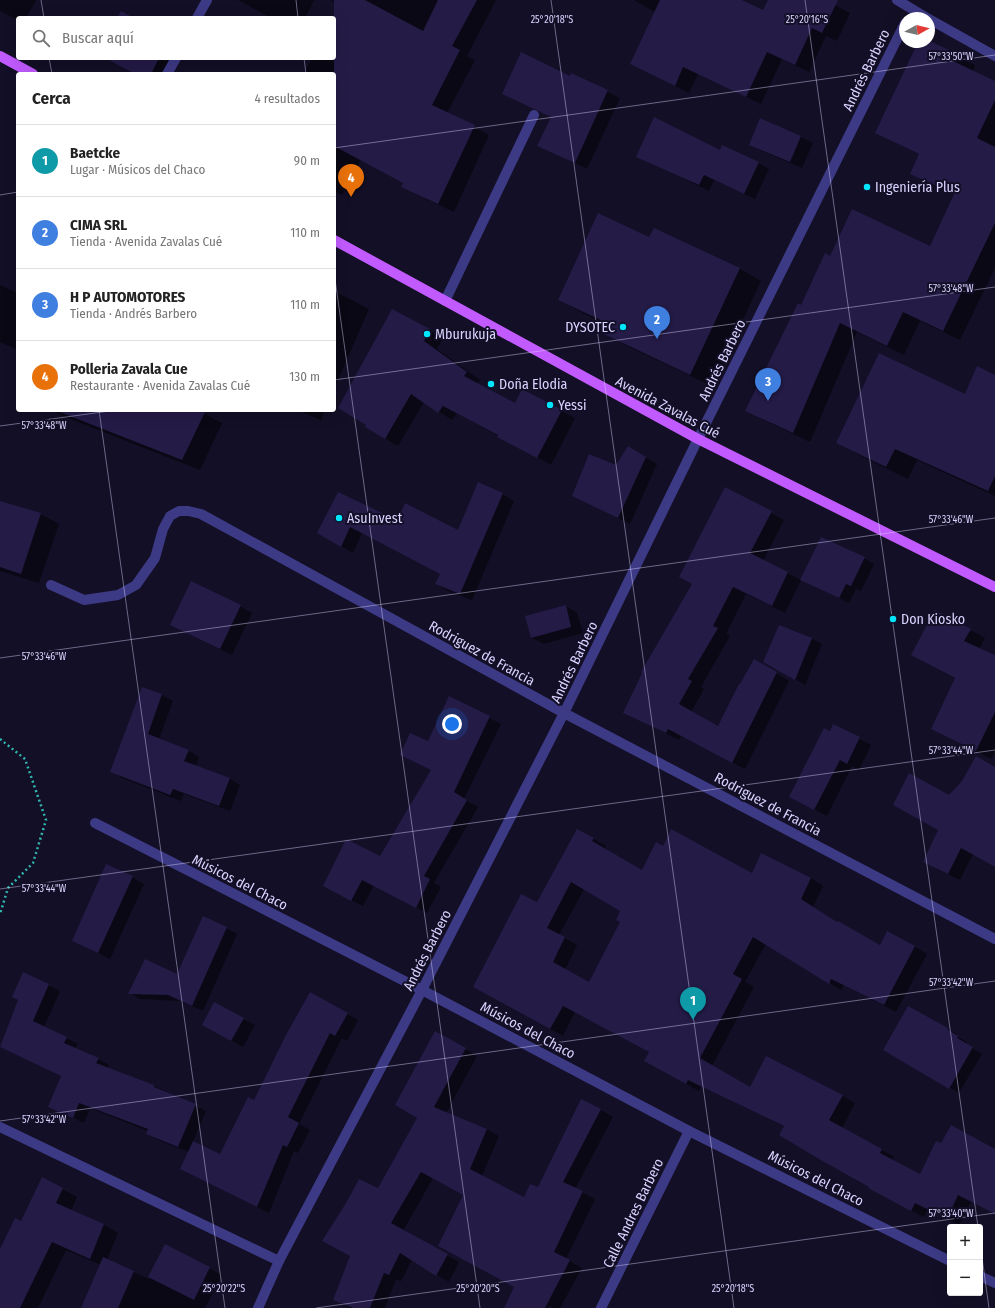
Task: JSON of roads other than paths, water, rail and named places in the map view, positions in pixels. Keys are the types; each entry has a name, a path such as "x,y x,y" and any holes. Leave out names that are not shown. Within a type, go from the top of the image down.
{"main road":[{"path":"0,56 29,72"},
{"name":"Avenida Zavalas Cué","path":"336,241 698,439 995,587"}],"street":[{"path":"198,16 206,0"},
{"path":"897,0 908,12"},
{"path":"935,22 995,56"},
{"name":"Andrés Barbero","path":"258,1308 279,1261 422,990 564,713 698,439 899,35"},
{"path":"168,72 175,60"},
{"path":"445,301 534,115"},
{"name":"Rodriguez de Francia","path":"51,585 84,600 118,595 136,585 155,558 163,529 170,516 179,511 188,511 201,514 564,713 995,939"},
{"name":"Músicos del Chaco","path":"95,823 422,990 689,1130 948,1260"},
{"path":"0,1127 279,1261"},
{"name":"Calle Andres Barbero","path":"601,1308 689,1130"},
{"path":"983,1277 995,1283"}],"place":[{"name":"Ingeniería Plus","path":"867,187"},
{"name":"Polleria Zavala Cue","path":"351,197"},
{"name":"DYSOTEC","path":"623,327"},
{"name":"Mburukuja","path":"427,334"},
{"name":"CIMA SRL","path":"657,339"},
{"name":"Doña Elodia","path":"491,384"},
{"name":"H P AUTOMOTORES","path":"768,401"},
{"name":"Yessi","path":"550,405"},
{"name":"AsuInvest","path":"339,518"},
{"name":"Don Kiosko","path":"893,619"},
{"name":"Baetcke","path":"693,1020"}]}
